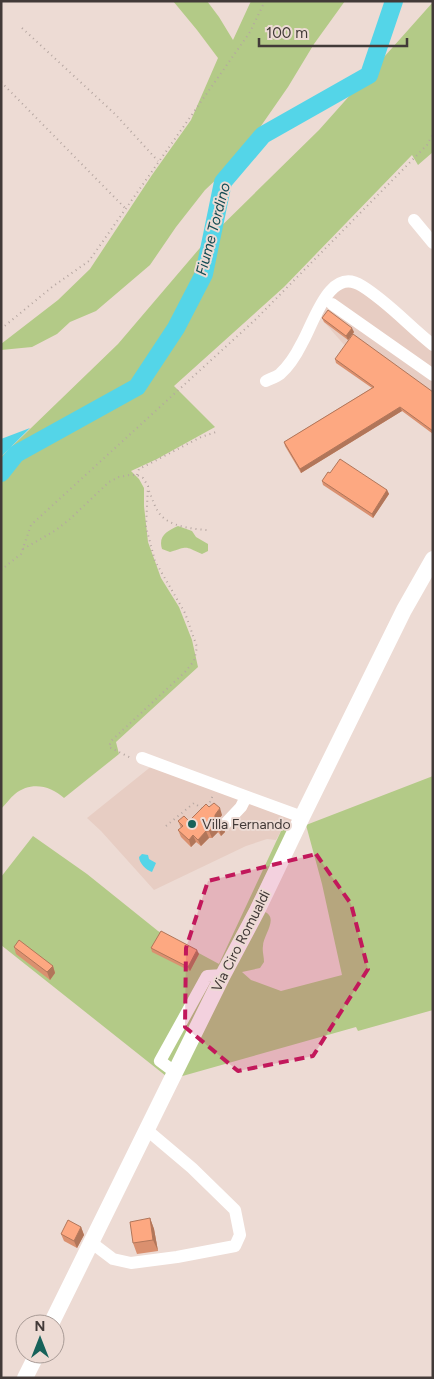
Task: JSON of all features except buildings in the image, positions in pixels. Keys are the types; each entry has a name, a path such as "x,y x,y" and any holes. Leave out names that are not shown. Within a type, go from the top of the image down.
{"main road":[{"name":"Via Ciro Romualdi","path":"56,1314 223,975 257,911 404,610 433,559"},
{"path":"25,1378 31,1364"}],"lane":[{"path":"414,220 433,243"},
{"path":"266,381 280,374 291,360 302,344 320,305 329,291 342,282 352,281 361,285 400,315 433,345"},
{"path":"332,304 433,375"},
{"path":"142,758 302,816"},
{"path":"225,824 240,808 246,797"},
{"path":"92,1243 113,1259 131,1263 235,1246 240,1235 235,1210 192,1168 147,1130"}],"path":[{"path":"1,328 88,261 250,32 265,1"},
{"path":"22,28 115,114 158,161"},
{"path":"1,82 125,208"},
{"path":"1,570 21,554 31,525 256,319 427,145 433,134"},
{"path":"136,475 139,469 201,437 216,432"},
{"path":"23,549 56,530 109,482 120,477 136,475 143,478 156,507 164,519 188,529 207,530"},
{"path":"142,758 130,758 115,751 109,747 111,741 185,672 194,661 197,647 185,613 155,561 146,527 148,489"},
{"path":"166,826 194,803 206,811 216,786"}],"highlighted area":[{"path":"316,854 351,904 368,969 313,1056 238,1071 185,1027 186,948 208,881"}],"shaded area":[{"path":"351,284 433,347 433,395 347,348 324,322 321,313 337,290"},
{"name":"Villa Fernando","path":"153,765 298,810 288,831 282,829 276,840 267,839 246,846 154,890 87,818"}],"green space":[{"path":"173,1 207,1 233,40 251,1 345,1 314,44 288,87 238,159 205,190 176,227 150,265 96,311 70,322 57,334 32,347 1,350 1,344 58,300 90,269 191,120 218,58"},
{"path":"433,2 433,152 418,165 412,155 284,287 174,386 215,427 131,471 144,488 148,542 161,578 179,607 192,640 198,667 116,742 119,754 64,798 47,788 28,787 15,794 1,809 1,457 118,344 205,242 319,130"},
{"path":"178,526 192,531 196,537 208,544 208,551 202,554 186,548 170,552 162,549 161,541 164,534"},
{"path":"433,776 433,1010 358,1031 356,1027 179,1077 262,911 267,913 271,921 263,946 264,962 260,968 242,972 251,980 281,991 342,975 322,884 306,825"},
{"path":"282,829 288,831 166,1076 1,945 1,877 33,836 87,874 158,931 219,964"}],"water":[{"path":"30,428 1,457 1,439"},
{"path":"142,854 148,855 149,859 156,863 152,872 140,862 139,857"}],"waterway":[{"name":"Fiume Tordino","path":"1,473 16,454 137,387 176,328 204,274 223,182 263,135 369,75 394,1"}],"place":[{"name":"Villa Fernando","path":"192,824"}]}
